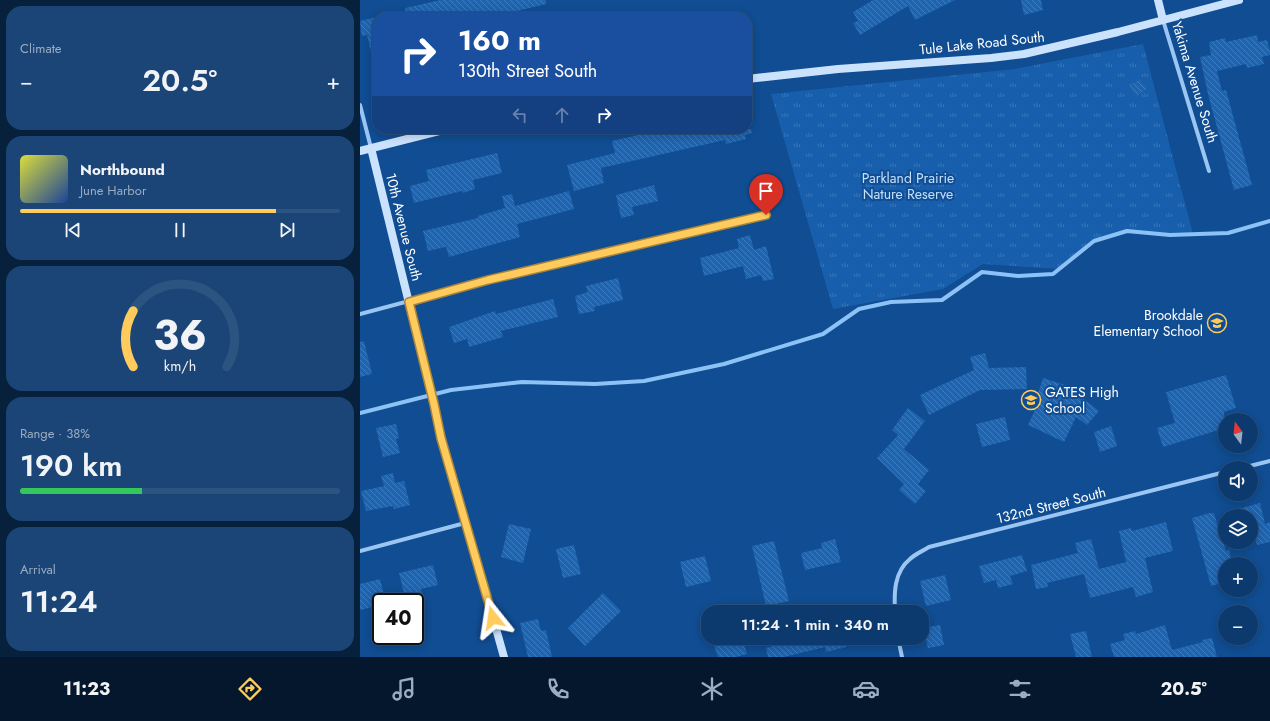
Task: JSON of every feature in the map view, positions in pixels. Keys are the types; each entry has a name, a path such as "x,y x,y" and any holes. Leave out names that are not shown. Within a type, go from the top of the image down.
{"street":[{"name":"Yakima Avenue South","path":"1158,0 1209,171"},
{"name":"Tule Lake Road South","path":"752,78 838,69 991,58 1024,54 1118,32 1239,0"},
{"name":"10th Avenue South","path":"360,105 434,404 441,438 504,657"},
{"path":"360,151 427,134"},
{"path":"360,314 488,280 766,215"},
{"path":"1258,464 1270,461"},
{"name":"132nd Street South","path":"894,605 899,571 907,561 929,547 1218,474"},
{"path":"360,551 465,524"},
{"path":"899,645 902,657"}],"green space":[{"name":"Parkland Prairie Nature Reserve","path":"1143,44 1193,234 1170,235 1127,231 1094,241 1060,269 983,264 943,289 833,309 771,94 1015,69"}],"building":[{"path":"441,0 546,0 546,4 513,12 406,12 405,8"},
{"path":"873,0 955,0 915,20 908,6 860,35 853,23 858,21 853,12"},
{"path":"1021,0 1041,0 1043,10 1024,15"},
{"path":"372,18 372,56 367,35 362,36 360,21"},
{"path":"1257,35 1258,42 1267,40 1270,52 1270,55 1262,57 1264,64 1247,68 1246,64 1217,71 1222,91 1226,90 1252,185 1234,190 1208,94 1200,57 1211,55 1209,42 1225,38 1226,42"},
{"path":"1140,79 1147,89 1137,96 1130,86"},
{"path":"642,134 748,134 745,135 746,139 726,144 725,140 601,168 604,183 574,191 567,165 615,153 612,141"},
{"path":"497,153 502,173 473,180 475,189 463,193 462,191 414,203 410,186 429,181 426,170"},
{"path":"654,185 658,201 632,207 634,215 621,218 616,195"},
{"path":"569,191 574,209 517,224 520,237 449,257 446,247 428,251 423,231 478,218 478,216 505,208 502,196 512,194 515,206"},
{"path":"750,235 754,250 766,246 774,279 763,281 761,275 746,279 743,266 704,276 700,258 739,248 737,239"},
{"path":"618,278 623,300 594,307 595,311 579,314 575,296 588,292 586,286"},
{"path":"553,299 558,317 501,331 503,337 469,347 467,339 454,343 449,327 495,311 496,314"},
{"path":"364,341 372,374 360,377 360,342"},
{"path":"985,353 989,368 1026,367 1027,389 980,390 929,415 920,395 974,370 970,357"},
{"path":"1226,375 1236,408 1224,413 1218,413 1218,430 1163,447 1157,428 1175,423 1166,392"},
{"path":"1043,378 1068,386 1099,411 1087,425 1076,417 1064,442 1028,425 1041,397 1037,396"},
{"path":"908,408 925,421 904,449 929,470 918,484 926,491 915,504 899,490 904,484 877,458 898,435 892,430"},
{"path":"1005,417 1010,440 982,447 976,424"},
{"path":"396,424 399,438 396,439 400,453 383,457 376,428"},
{"path":"1111,426 1117,446 1100,452 1094,432"},
{"path":"393,473 395,483 404,481 410,505 394,509 393,506 366,511 361,491 384,486 381,476"},
{"path":"1260,503 1265,524 1270,522 1270,542 1258,545 1258,509 1238,509"},
{"path":"1214,513 1218,526 1218,549 1225,549 1226,551 1229,550 1230,557 1218,557 1218,584 1211,586 1192,518"},
{"path":"1166,522 1173,551 1145,558 1153,592 1136,597 1133,587 1090,598 1084,574 1047,583 1048,587 1036,589 1031,565 1078,553 1075,543 1091,539 1099,569 1126,562 1119,531 1131,528 1132,531"},
{"path":"509,524 531,529 523,563 501,557"},
{"path":"835,539 841,562 805,570 801,553 822,548 821,543"},
{"path":"774,541 789,601 766,605 752,546"},
{"path":"574,545 581,574 563,578 556,549"},
{"path":"1022,555 1027,571 1010,576 1013,584 998,588 996,580 984,583 979,566"},
{"path":"705,556 711,581 686,587 680,562"},
{"path":"433,565 438,585 421,589 422,593 404,593 399,573"},
{"path":"945,575 951,600 926,605 920,581"},
{"path":"380,579 384,593 372,593 372,607 360,610 360,584"},
{"path":"603,593 621,611 585,646 568,628"},
{"path":"538,619 541,631 546,630 552,657 528,657 520,623"},
{"path":"940,625 944,645 928,648 929,627"},
{"path":"1165,625 1172,650 1203,642 1202,640 1212,638 1217,657 1114,657 1110,644 1125,640 1123,634 1135,631 1136,634"},
{"path":"1086,631 1092,657 1076,657 1070,634"},
{"path":"714,645 744,645 747,654 736,657 718,657"},
{"path":"777,645 846,645 846,647 826,652 825,647 784,657 768,657 766,648"}],"waterway":[{"path":"360,413 451,390 522,382 595,384 644,381 724,364 823,334 859,309 891,302 942,300 982,272 1018,276 1053,274 1094,241 1127,231 1170,235 1228,233 1270,221"}],"place":[{"name":"Brookdale Elementary School","path":"1217,323"},
{"name":"GATES High School","path":"1031,400"}],"route":[{"path":"493,618 441,438 409,302 488,280 766,215"}]}
